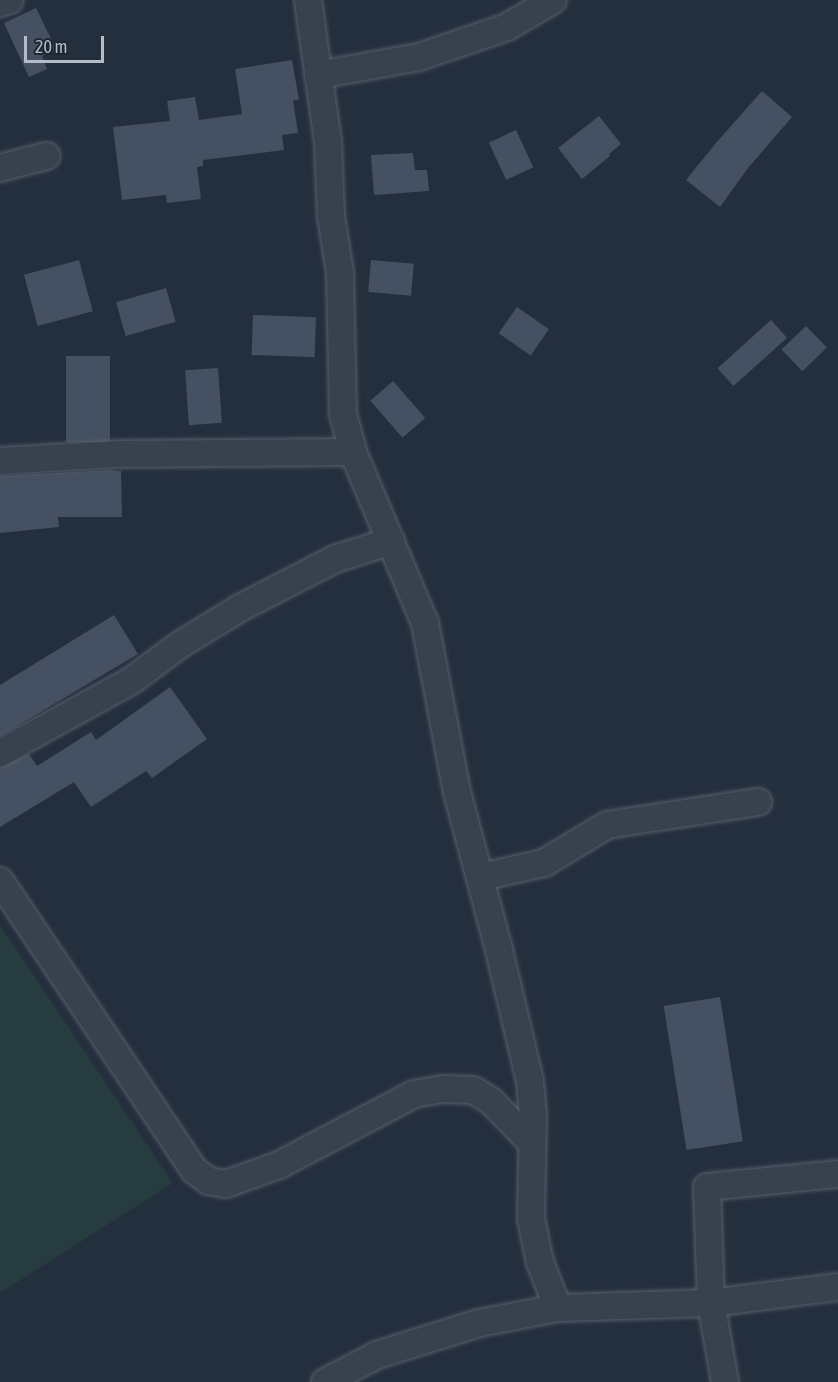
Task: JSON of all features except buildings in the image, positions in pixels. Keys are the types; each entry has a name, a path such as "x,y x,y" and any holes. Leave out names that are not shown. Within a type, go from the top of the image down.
{"street":[{"path":"0,3 10,0"},
{"path":"308,0 328,142 331,216 340,273 343,414 353,452 425,623 457,792 481,877 530,1081 533,1113 531,1219 540,1262 558,1308"},
{"path":"318,75 419,57 507,27 553,0"},
{"path":"0,168 46,156"},
{"path":"0,461 119,454 353,452"},
{"path":"0,753 130,681 181,644 240,608 335,559 391,541"},
{"path":"481,877 544,863 607,825 758,802"},
{"path":"0,881 195,1172 209,1181 226,1184 279,1165 414,1094 443,1089 473,1090 491,1101 532,1143"},
{"path":"725,1382 711,1303 707,1187 838,1174"},
{"path":"325,1382 377,1355 479,1323 558,1308 711,1303 838,1287"}],"green space":[{"path":"0,925 173,1183 0,1293"}]}
